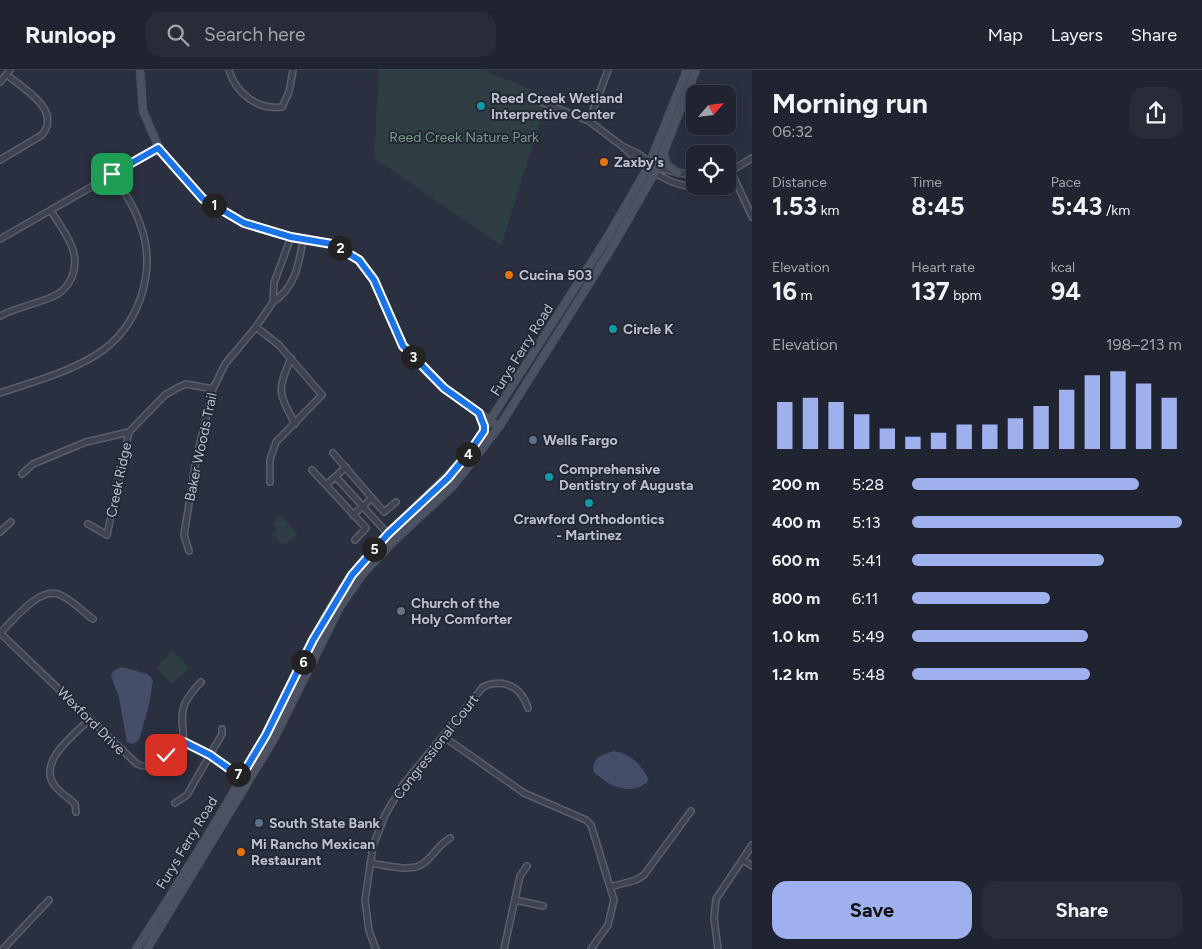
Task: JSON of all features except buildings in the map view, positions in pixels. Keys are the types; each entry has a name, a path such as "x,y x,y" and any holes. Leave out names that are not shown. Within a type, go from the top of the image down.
{"main road":[{"path":"140,70 143,111 158,148 203,199 244,223 303,240 332,244 359,260 374,280 403,346 444,388 492,420 499,428"},
{"name":"Furys Ferry Road","path":"136,949 266,735 334,601 352,575 388,534 448,478 492,420 572,293 649,165 687,70"},
{"name":"Furys Ferry Road","path":"147,949 274,739 320,645 358,582 393,542 453,486 499,428 580,298 656,170 696,70"},
{"path":"664,152 666,164 678,173"},
{"path":"572,293 580,298"},
{"path":"479,413 499,408"},
{"path":"479,413 483,421 484,431"}],"street":[{"path":"229,70 237,88 250,100 264,107 282,107 289,92 293,70"},
{"path":"589,121 608,70"},
{"path":"0,82 8,72 44,106 49,116 47,130 42,135 0,160"},
{"path":"541,102 589,121 674,183 686,184"},
{"path":"0,239 158,148"},
{"path":"736,168 752,158"},
{"path":"656,170 686,174"},
{"path":"0,393 74,366 97,354 122,333 138,308 146,268 145,239 132,204 112,174"},
{"path":"736,186 752,217"},
{"path":"0,316 55,296 69,284 75,270 75,256 70,242 51,211"},
{"name":"Baker Woods Trail","path":"273,302 274,283 291,237"},
{"name":"Baker Woods Trail","path":"189,551 184,535 196,460 213,389 225,364 256,328 273,302 285,293 292,282 299,264 303,240"},
{"path":"256,328 279,345 322,395 276,442 270,460 270,482"},
{"path":"291,358 280,385 283,401 295,424"},
{"path":"22,474 33,464 86,442 129,432 165,395 177,388 186,384 213,389"},
{"name":"Creek Ridge","path":"88,524 107,535 129,432"},
{"path":"333,453 384,512 396,502"},
{"path":"326,485 346,467"},
{"path":"312,470 366,528 355,540"},
{"path":"336,477 388,534"},
{"path":"353,514 372,498"},
{"path":"0,532 11,522"},
{"path":"0,633 41,594 60,594 92,619"},
{"name":"Wexford Drive","path":"0,633 128,757 143,767 154,765 174,747 184,742"},
{"path":"202,682 186,698 183,708 184,742 210,755 241,777"},
{"name":"Congressional Court","path":"376,949 369,931 365,900 370,863 373,846 385,815 402,786 483,687 494,682 509,684 526,700 528,708"},
{"path":"76,812 75,804 55,786 50,777 50,766 56,754 90,719"},
{"path":"175,803 187,795 222,734 222,729"},
{"path":"444,737 524,794 586,820 595,832 614,900 608,924 591,949"},
{"path":"610,887 636,880 644,875 691,811"},
{"path":"370,863 412,868 424,864 443,842 450,838"},
{"path":"718,949 714,918 716,899 752,846"},
{"path":"743,860 752,866"},
{"path":"504,949 520,876 527,866"},
{"path":"3,949 49,900"},
{"path":"515,900 543,906"}],"green space":[{"name":"Reed Creek Nature Park","path":"379,70 483,70 550,97 536,134 501,245 374,158"},
{"path":"279,516 283,517 298,534 283,546 272,534 277,529 272,523"},
{"path":"173,651 189,668 172,684 156,667"}],"water":[{"path":"122,667 147,674 153,679 149,705 139,740 132,744 127,742 119,698 111,676 113,671"},
{"path":"613,751 630,757 635,761 643,769 649,780 635,788 620,788 606,781 593,771 594,763 598,758"}],"place":[{"name":"Reed Creek Wetland Interpretive Center","path":"481,106"},
{"name":"Zaxby's","path":"604,162"},
{"name":"Cucina 503","path":"509,275"},
{"name":"Circle K","path":"613,329"},
{"name":"Wells Fargo","path":"533,440"},
{"name":"Comprehensive Dentistry of Augusta","path":"549,477"},
{"name":"Crawford Orthodontics - Martinez","path":"589,503"},
{"name":"Church of the Holy Comforter","path":"401,611"},
{"name":"South State Bank","path":"259,823"},
{"name":"Mi Rancho Mexican Restaurant","path":"241,852"}],"route":[{"path":"112,174 158,148 203,199 244,223 303,240 332,244 359,260 374,280 403,346 444,388 479,413 484,426 484,431 471,450 448,478 388,534 352,575 334,601 266,735 241,777 210,755 184,742 174,747 166,755"}]}
